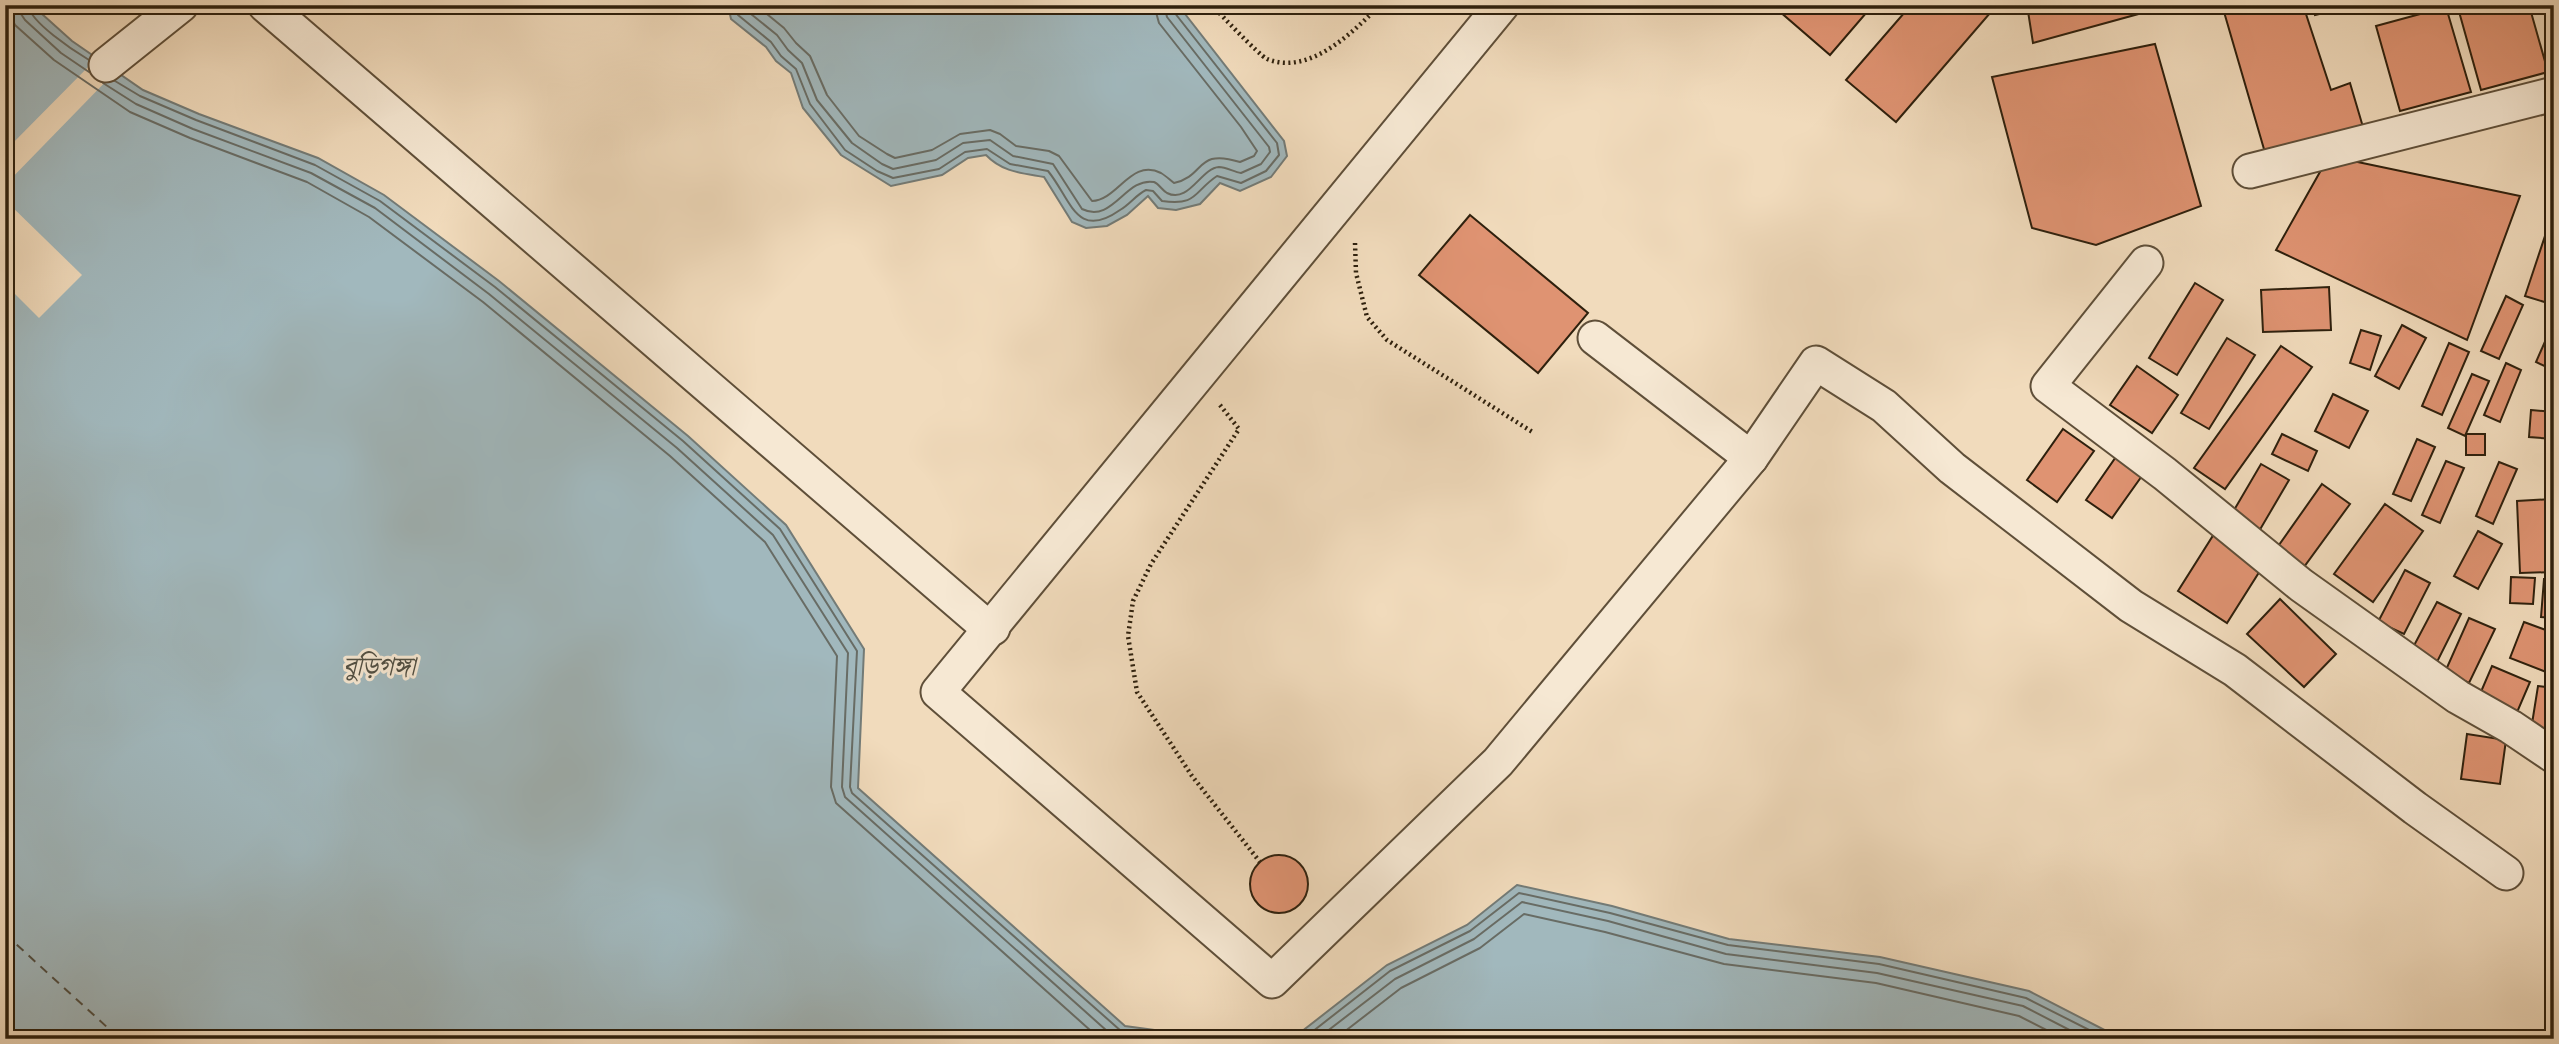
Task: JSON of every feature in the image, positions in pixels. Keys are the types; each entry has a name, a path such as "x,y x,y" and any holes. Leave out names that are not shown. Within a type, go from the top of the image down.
{"street":[{"path":"106,65 181,5"},
{"path":"265,5 979,620 993,628"},
{"path":"1502,5 938,692 1272,981 1498,762 1751,458 1816,363 1884,406 1952,468 2130,606 2235,670 2405,801 2506,873"},
{"path":"2250,171 2554,94"},
{"path":"2146,263 2048,386 2165,474 2301,585 2458,697 2511,727 2554,756"},
{"path":"1595,338 1751,458"}],"path":[{"path":"1212,5 1266,58 1290,62 1311,58 1330,48 1380,5"},
{"path":"1353,186 1356,273 1367,317 1387,340 1534,433"},
{"path":"1197,376 1239,429 1151,564 1133,601 1128,636 1137,692 1192,776 1260,862"}],"water":[{"name":"বুড়িগঙ্গা","path":"5,5 32,5 72,41 143,90 318,158 384,195 499,281 688,436 786,525 864,649 858,788 1125,1026 1221,1039 5,1039"},
{"path":"728,5 1178,5 1284,141 1287,156 1271,177 1240,191 1220,183 1200,204 1176,210 1158,208 1148,196 1127,215 1107,226 1086,228 1072,222 1044,177 1006,168 986,155 968,158 942,175 891,186 841,155 803,108 791,73 776,61 766,47 731,19"},
{"path":"1517,885 1612,906 1729,939 1880,957 2029,991 2122,1039 1292,1039 1387,965 1467,925"}],"pier":[{"path":"97,58 115,72 5,185 5,151"},
{"path":"5,200 82,275 39,318 5,284"}],"building":[{"path":"1772,5 1873,5 1830,55"},
{"path":"1911,5 1997,5 1896,122 1846,80"},
{"path":"2027,5 2151,5 2153,10 2033,43"},
{"path":"2222,5 2303,5 2331,90 2350,83 2363,127 2266,156"},
{"path":"2313,5 2358,5 2315,15"},
{"path":"2469,5 2529,5 2548,72 2481,90 2458,8"},
{"path":"2446,7 2471,92 2400,111 2376,26"},
{"path":"2155,44 2201,206 2096,245 2032,228 1992,77"},
{"path":"2329,156 2520,196 2467,340 2276,250"},
{"path":"2554,209 2554,305 2525,296"},
{"path":"1470,215 1588,313 1538,373 1419,275"},
{"path":"2195,283 2223,300 2177,375 2149,358"},
{"path":"2329,287 2331,330 2263,332 2261,290"},
{"path":"2506,296 2523,305 2499,359 2481,351"},
{"path":"2554,321 2554,369 2553,370 2536,362"},
{"path":"2402,325 2426,338 2399,389 2375,376"},
{"path":"2361,330 2381,336 2370,370 2350,363"},
{"path":"2227,338 2255,355 2209,429 2181,413"},
{"path":"2449,343 2469,352 2442,415 2422,406"},
{"path":"2281,346 2312,367 2225,489 2194,468"},
{"path":"2506,363 2521,370 2500,422 2484,415"},
{"path":"2137,366 2178,395 2152,433 2110,405"},
{"path":"2472,374 2489,381 2465,436 2448,428"},
{"path":"2333,394 2368,411 2349,448 2315,431"},
{"path":"2531,410 2554,412 2554,439 2529,437"},
{"path":"2063,429 2094,451 2057,502 2027,480"},
{"path":"2282,434 2317,451 2308,471 2272,454"},
{"path":"2466,434 2485,434 2485,455 2466,455"},
{"path":"2417,439 2435,447 2411,501 2393,494"},
{"path":"2118,454 2144,473 2112,518 2086,500"},
{"path":"2446,461 2464,468 2440,523 2422,515"},
{"path":"2499,462 2517,469 2493,524 2476,516"},
{"path":"2261,464 2289,480 2258,533 2230,517"},
{"path":"2322,484 2350,504 2301,571 2274,552"},
{"path":"2551,499 2554,572 2520,573 2517,501"},
{"path":"2385,504 2423,531 2373,602 2334,574"},
{"path":"2478,531 2502,544 2478,589 2454,576"},
{"path":"2214,534 2263,566 2227,623 2178,591"},
{"path":"2405,570 2430,583 2404,634 2378,622"},
{"path":"2511,577 2535,578 2533,604 2510,603"},
{"path":"2544,579 2554,579 2554,618 2541,617"},
{"path":"2280,599 2336,654 2304,687 2247,634"},
{"path":"2437,602 2461,614 2435,666 2410,653"},
{"path":"2469,618 2495,629 2469,683 2445,672"},
{"path":"2524,622 2554,633 2554,675 2510,658"},
{"path":"2492,666 2530,682 2515,717 2477,701"},
{"path":"2538,686 2554,688 2554,733 2531,730"},
{"path":"2467,734 2506,740 2500,784 2461,779"},
{"path":"1279,855 1300,863 1308,884 1300,905 1279,913 1258,905 1250,884 1258,863"}],"ferry route":[{"path":"5,934 120,1039"}]}
